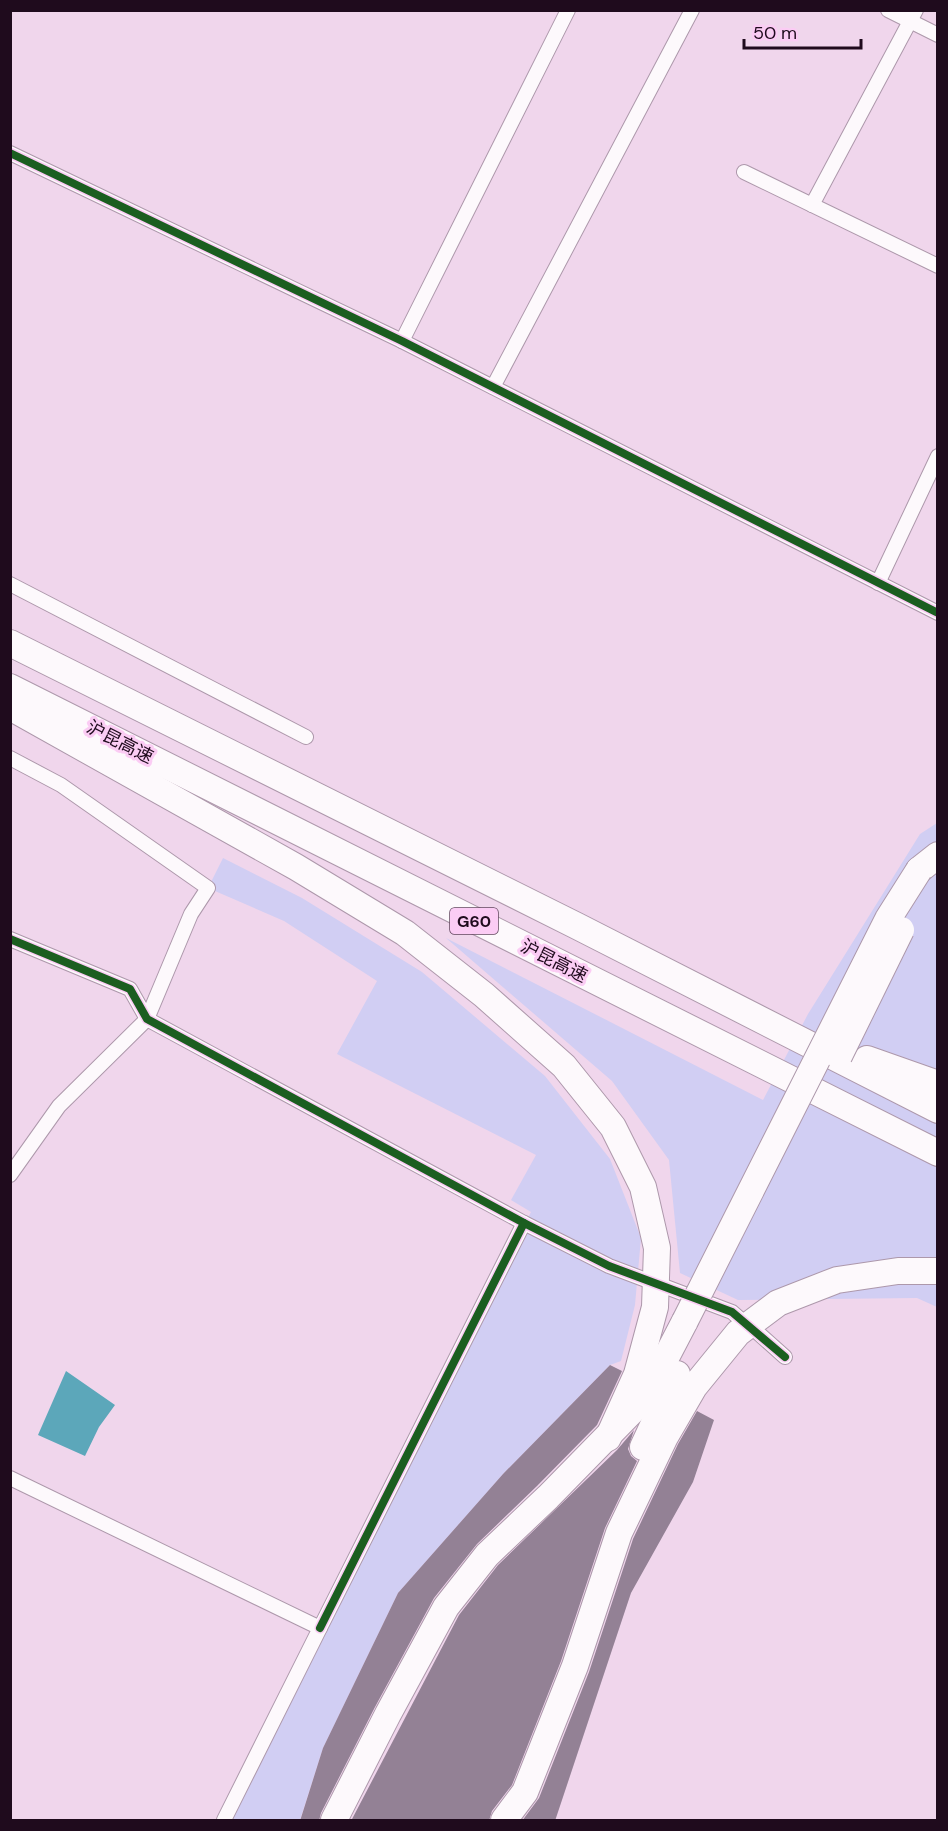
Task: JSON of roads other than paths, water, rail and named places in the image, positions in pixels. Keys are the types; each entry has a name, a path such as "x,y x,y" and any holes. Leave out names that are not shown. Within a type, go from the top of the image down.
{"highway":[{"name":"G60","path":"10,643 938,1110"},
{"name":"沪昆高速","path":"10,687 938,1154"},
{"path":"10,707 296,867 405,933 484,995 564,1066 613,1127 643,1186 657,1248 655,1307 637,1374 608,1438"},
{"path":"619,1533 623,1493 692,1326 888,919 932,871"},
{"path":"777,1027 938,1084"},
{"path":"504,1821 525,1792 575,1666 619,1533 665,1437 694,1387 738,1334 778,1303 837,1280 898,1271 938,1271"},
{"path":"334,1821 446,1607 487,1555 608,1438 648,1392 692,1326"}],"street":[{"path":"402,341 568,10"},
{"path":"493,387 692,10"},
{"path":"888,10 914,16 938,34"},
{"path":"812,205 914,16"},
{"path":"10,153 402,341 938,613"},
{"path":"744,172 938,266"},
{"path":"878,583 938,456"},
{"path":"10,584 306,737"},
{"path":"10,758 61,785 208,888 191,914 147,1019 59,1106 10,1175"},
{"path":"10,939 130,988 147,1019 524,1223 609,1266 646,1280"},
{"path":"224,1821 524,1223"},
{"path":"666,1287 732,1312 740,1319"},
{"path":"757,1332 785,1357"},
{"path":"10,1478 320,1628"}]}
